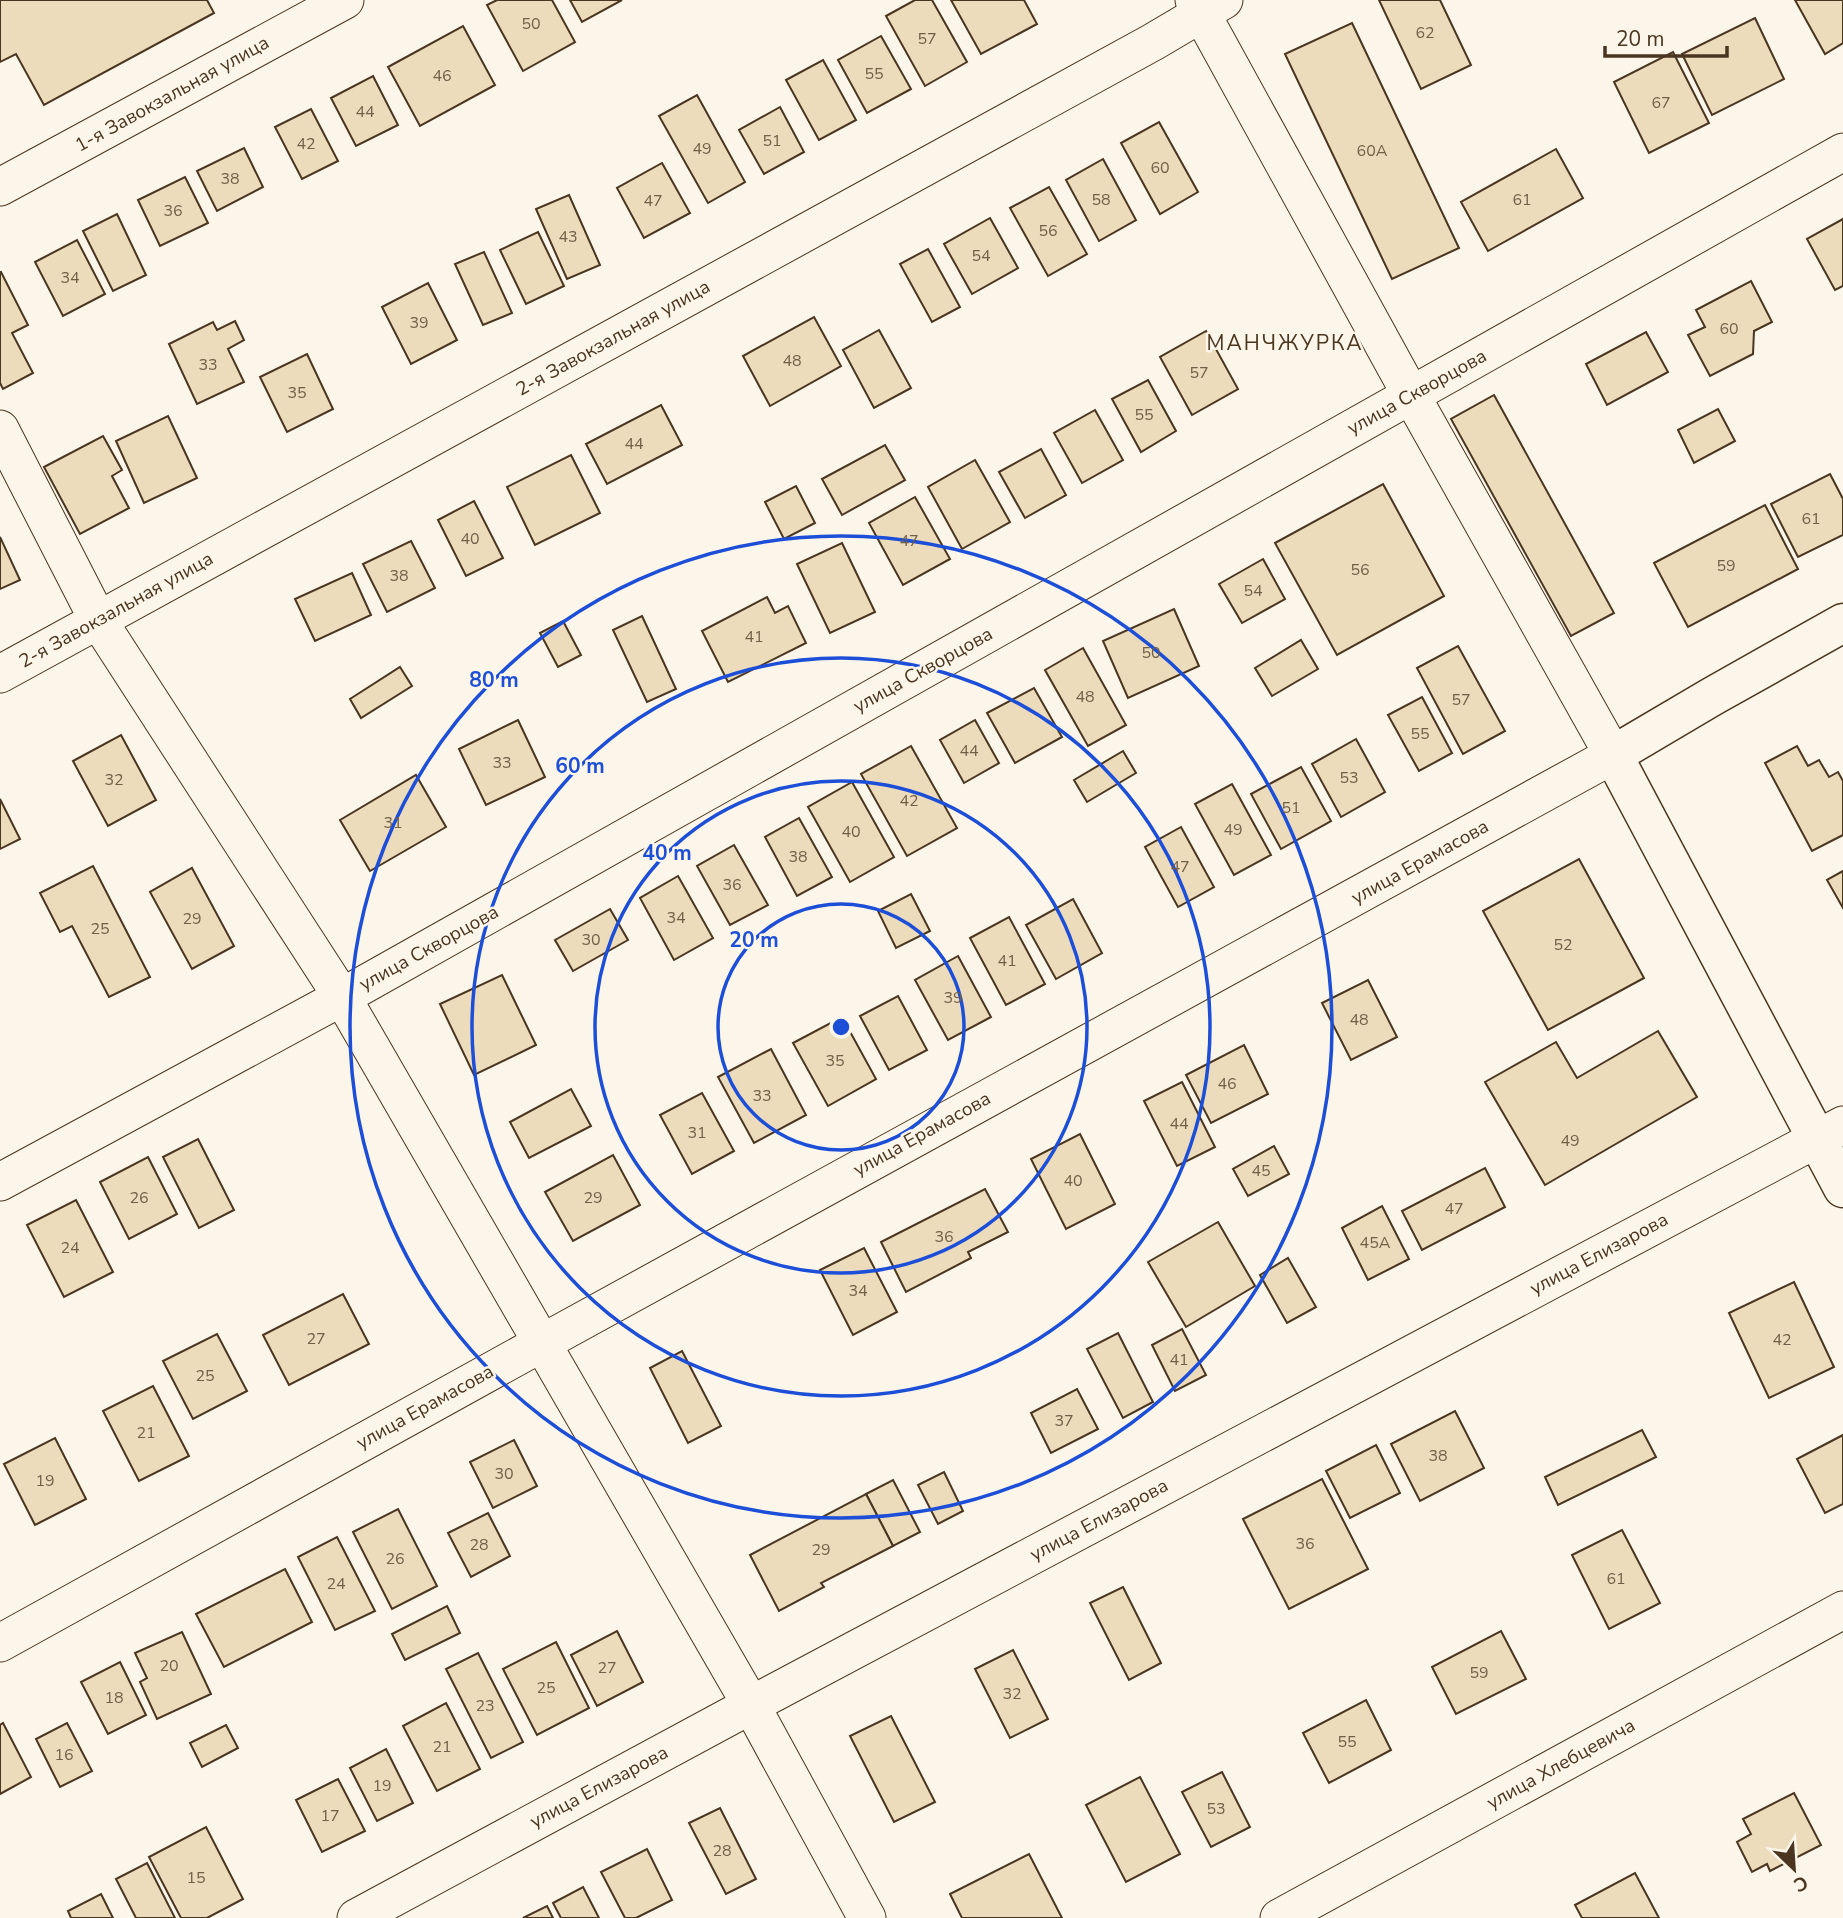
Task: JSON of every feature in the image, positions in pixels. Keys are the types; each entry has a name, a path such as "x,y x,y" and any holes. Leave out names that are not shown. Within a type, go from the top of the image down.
{"main road":[{"name":"улица Ерамасова","path":"1614,755 1843,623"},
{"path":"1614,755 1830,1132 1843,1188"}],"street":[{"name":"1-я Завокзальная улица","path":"0,187 345,0"},
{"path":"1206,5 1411,395 1614,755"},
{"name":"2-я Завокзальная улица","path":"0,674 1206,5"},
{"name":"улица Скворцова","path":"0,1182 342,997 1843,152"},
{"path":"0,429 98,620 342,997 751,1705 867,1918"},
{"name":"улица Ерамасова","path":"0,1643 1614,755"},
{"name":"улица Елизарова","path":"356,1918 1830,1132"},
{"name":"улица Хлебцевича","path":"1279,1918 1843,1610"}],"building":[{"path":"0,0 207,0 214,13 44,105 16,54 0,62"},
{"path":"497,0 552,0 575,42 523,71 487,5"},
{"path":"570,0 622,0 582,22"},
{"path":"915,0 932,0 967,62 925,86 886,16"},
{"path":"951,0 1024,0 1037,24 981,54"},
{"path":"1379,0 1440,0 1471,65 1421,89"},
{"path":"1795,0 1843,0 1843,43 1825,54"},
{"path":"1755,18 1784,79 1712,115 1682,54"},
{"path":"1352,23 1459,248 1392,279 1285,54"},
{"path":"463,26 495,85 420,126 388,67"},
{"path":"881,36 911,89 867,113 838,60"},
{"path":"1673,52 1709,123 1649,153 1614,82"},
{"path":"823,60 856,120 819,140 786,80"},
{"path":"373,76 398,125 356,146 331,98"},
{"path":"697,95 745,182 708,203 659,116"},
{"path":"780,107 804,152 764,174 739,130"},
{"path":"311,109 338,161 302,179 275,127"},
{"path":"1159,122 1198,192 1160,214 1121,143"},
{"path":"244,148 263,187 217,211 197,171"},
{"path":"1556,149 1583,198 1488,251 1461,202"},
{"path":"1103,159 1136,220 1099,241 1066,180"},
{"path":"662,163 690,213 644,238 617,188"},
{"path":"185,177 208,223 160,246 138,200"},
{"path":"1049,187 1087,254 1048,276 1010,208"},
{"path":"569,195 600,265 567,279 536,209"},
{"path":"117,214 146,275 113,291 83,231"},
{"path":"990,218 1018,268 972,294 944,244"},
{"path":"1843,219 1843,286 1835,290 1807,239"},
{"path":"538,232 564,286 526,304 500,250"},
{"path":"77,240 105,294 63,316 35,262"},
{"path":"928,249 960,307 932,322 900,264"},
{"path":"484,252 512,313 483,325 455,264"},
{"path":"0,272 28,325 12,333 33,373 3,389 0,383"},
{"path":"1751,281 1772,322 1754,331 1753,354 1710,376 1688,335 1705,327 1696,310"},
{"path":"428,283 457,340 411,364 382,307"},
{"path":"814,317 841,366 770,406 743,356"},
{"path":"235,321 244,340 228,349 244,382 197,404 169,344 213,322 217,330"},
{"path":"879,330 911,388 874,408 843,350"},
{"path":"1206,331 1238,389 1192,415 1160,357"},
{"path":"1646,332 1668,372 1607,405 1586,364"},
{"path":"307,354 333,409 287,432 260,377"},
{"path":"1148,380 1176,431 1141,452 1112,399"},
{"path":"1494,395 1614,613 1571,636 1451,419"},
{"path":"661,405 682,445 607,484 586,444"},
{"path":"1718,409 1735,441 1694,463 1678,430"},
{"path":"1095,410 1123,460 1082,483 1054,433"},
{"path":"168,416 197,478 144,503 116,441"},
{"path":"103,436 122,470 112,476 129,508 80,534 44,467"},
{"path":"885,445 905,480 842,515 822,479"},
{"path":"1041,449 1066,495 1025,518 999,472"},
{"path":"571,455 600,513 535,545 507,487"},
{"path":"975,460 1010,522 962,549 928,487"},
{"path":"1830,474 1843,499 1843,535 1798,557 1771,504"},
{"path":"1383,484 1444,596 1337,655 1275,543"},
{"path":"796,486 815,523 784,539 765,502"},
{"path":"915,497 950,559 903,585 869,523"},
{"path":"474,501 503,558 466,576 438,520"},
{"path":"1765,505 1798,569 1688,627 1654,563"},
{"path":"0,537 20,580 0,589"},
{"path":"411,541 435,588 387,612 363,564"},
{"path":"842,543 875,612 830,633 797,564"},
{"path":"1263,559 1285,599 1242,623 1219,584"},
{"path":"352,573 371,615 315,641 295,599"},
{"path":"767,597 775,613 788,606 806,643 728,682 702,631"},
{"path":"1174,609 1199,666 1128,698 1103,641"},
{"path":"642,616 676,689 647,702 613,630"},
{"path":"563,621 581,655 558,667 540,633"},
{"path":"1301,640 1318,669 1272,696 1255,668"},
{"path":"1458,646 1505,731 1463,754 1417,668"},
{"path":"1083,648 1126,725 1088,746 1045,670"},
{"path":"400,667 412,686 361,718 350,699"},
{"path":"1034,688 1062,737 1015,763 987,713"},
{"path":"1422,697 1452,753 1419,771 1388,715"},
{"path":"518,720 545,777 486,805 459,749"},
{"path":"975,720 999,763 964,783 940,740"},
{"path":"121,735 156,800 108,826 73,761"},
{"path":"1356,739 1385,792 1341,817 1312,764"},
{"path":"911,746 957,828 907,856 861,774"},
{"path":"1797,746 1808,766 1819,760 1829,777 1838,772 1843,781 1843,835 1812,851 1765,763"},
{"path":"1123,751 1136,773 1087,802 1074,780"},
{"path":"1301,767 1331,821 1281,849 1251,794"},
{"path":"416,775 446,827 370,871 340,820"},
{"path":"852,782 894,857 850,882 808,807"},
{"path":"1232,784 1271,855 1234,875 1195,804"},
{"path":"0,799 20,839 0,849"},
{"path":"799,818 832,877 797,896 765,837"},
{"path":"1181,827 1214,887 1178,907 1145,847"},
{"path":"734,845 768,905 730,925 697,866"},
{"path":"1579,859 1644,978 1548,1030 1483,911"},
{"path":"93,866 150,977 109,997 72,926 60,932 40,893"},
{"path":"192,868 234,946 192,969 150,892"},
{"path":"1843,871 1843,908 1827,880"},
{"path":"678,876 713,938 674,960 640,898"},
{"path":"911,894 930,931 896,948 878,911"},
{"path":"1073,899 1102,953 1056,979 1026,925"},
{"path":"610,909 628,940 573,971 555,940"},
{"path":"1009,917 1045,984 1006,1005 970,938"},
{"path":"958,956 991,1017 948,1040 915,980"},
{"path":"502,975 536,1045 474,1075 440,1004"},
{"path":"1368,980 1397,1037 1351,1060 1322,1003"},
{"path":"898,996 927,1050 889,1070 860,1016"},
{"path":"842,1017 876,1079 828,1106 793,1043"},
{"path":"1658,1031 1697,1097 1545,1185 1485,1082 1556,1042 1577,1078"},
{"path":"1244,1045 1268,1094 1211,1123 1186,1075"},
{"path":"771,1049 806,1115 754,1143 718,1077"},
{"path":"1182,1082 1215,1147 1177,1166 1144,1101"},
{"path":"571,1089 591,1126 529,1158 510,1122"},
{"path":"702,1093 734,1151 692,1174 660,1115"},
{"path":"1080,1134 1115,1204 1066,1229 1031,1159"},
{"path":"198,1139 234,1210 199,1228 163,1157"},
{"path":"1274,1146 1289,1174 1248,1196 1233,1169"},
{"path":"613,1155 640,1205 573,1241 545,1192"},
{"path":"148,1157 177,1214 129,1239 100,1182"},
{"path":"1485,1168 1505,1207 1422,1250 1402,1211"},
{"path":"985,1189 1008,1232 968,1252 971,1258 906,1292 881,1242"},
{"path":"76,1200 113,1272 64,1297 27,1225"},
{"path":"1382,1206 1409,1259 1368,1280 1342,1228"},
{"path":"1218,1222 1255,1286 1186,1327 1148,1262"},
{"path":"864,1248 897,1312 853,1335 820,1270"},
{"path":"1288,1258 1316,1307 1287,1323 1260,1275"},
{"path":"1794,1282 1834,1367 1769,1398 1729,1313"},
{"path":"343,1294 369,1344 289,1385 263,1335"},
{"path":"1182,1329 1206,1375 1175,1391 1152,1345"},
{"path":"1118,1333 1153,1402 1123,1418 1087,1349"},
{"path":"217,1334 247,1391 193,1419 163,1361"},
{"path":"682,1351 721,1426 688,1443 650,1368"},
{"path":"153,1386 189,1456 139,1481 103,1411"},
{"path":"1077,1389 1098,1429 1051,1453 1031,1413"},
{"path":"1455,1411 1484,1468 1420,1501 1391,1444"},
{"path":"1642,1430 1656,1457 1558,1505 1545,1477"},
{"path":"1843,1435 1843,1504 1825,1513 1797,1459"},
{"path":"55,1438 86,1499 35,1525 4,1464"},
{"path":"514,1440 537,1486 493,1508 470,1462"},
{"path":"1376,1445 1400,1493 1350,1518 1326,1471"},
{"path":"944,1472 963,1511 938,1524 918,1485"},
{"path":"1322,1479 1368,1569 1289,1609 1243,1519"},
{"path":"893,1480 920,1532 893,1546 866,1494"},
{"path":"866,1494 893,1546 821,1583 824,1587 779,1611 750,1555"},
{"path":"398,1509 437,1586 392,1609 353,1532"},
{"path":"488,1513 510,1556 471,1577 448,1533"},
{"path":"1622,1530 1660,1603 1609,1629 1572,1555"},
{"path":"337,1537 375,1611 335,1630 298,1557"},
{"path":"285,1569 312,1622 224,1667 196,1614"},
{"path":"1123,1587 1161,1663 1129,1680 1090,1603"},
{"path":"447,1606 460,1633 405,1660 392,1634"},
{"path":"617,1631 643,1682 597,1706 571,1655"},
{"path":"1501,1631 1526,1679 1456,1714 1432,1667"},
{"path":"182,1632 211,1694 157,1719 140,1682 147,1678 135,1653"},
{"path":"556,1642 589,1708 537,1735 503,1669"},
{"path":"1013,1650 1048,1719 1010,1738 975,1669"},
{"path":"478,1653 523,1742 491,1758 446,1669"},
{"path":"120,1662 146,1715 108,1734 81,1682"},
{"path":"1366,1700 1391,1750 1329,1783 1303,1733"},
{"path":"446,1703 480,1769 437,1791 403,1726"},
{"path":"891,1716 935,1802 894,1822 850,1736"},
{"path":"3,1723 31,1777 0,1794 0,1725"},
{"path":"67,1723 92,1771 60,1787 36,1739"},
{"path":"226,1725 238,1748 202,1767 190,1743"},
{"path":"386,1749 413,1803 377,1821 350,1768"},
{"path":"1222,1772 1250,1827 1211,1847 1182,1792"},
{"path":"1140,1777 1180,1854 1126,1882 1086,1805"},
{"path":"338,1779 365,1831 322,1852 296,1800"},
{"path":"1794,1793 1821,1845 1770,1871 1767,1864 1752,1872 1737,1842 1751,1834 1743,1819"},
{"path":"720,1808 756,1879 726,1894 689,1823"},
{"path":"206,1827 243,1899 207,1918 181,1918 149,1857"},
{"path":"647,1849 672,1900 636,1918 625,1918 601,1872"},
{"path":"1029,1854 1062,1918 962,1918 950,1894"},
{"path":"147,1863 175,1918 136,1918 116,1879"},
{"path":"1635,1873 1659,1918 1582,1918 1575,1905"},
{"path":"583,1887 599,1918 561,1918 553,1903"},
{"path":"101,1894 113,1918 71,1918 68,1911"},
{"path":"547,1906 553,1918 523,1918"}],"district":[{"name":"МАНЧЖУРКА","path":"1285,343"}]}
